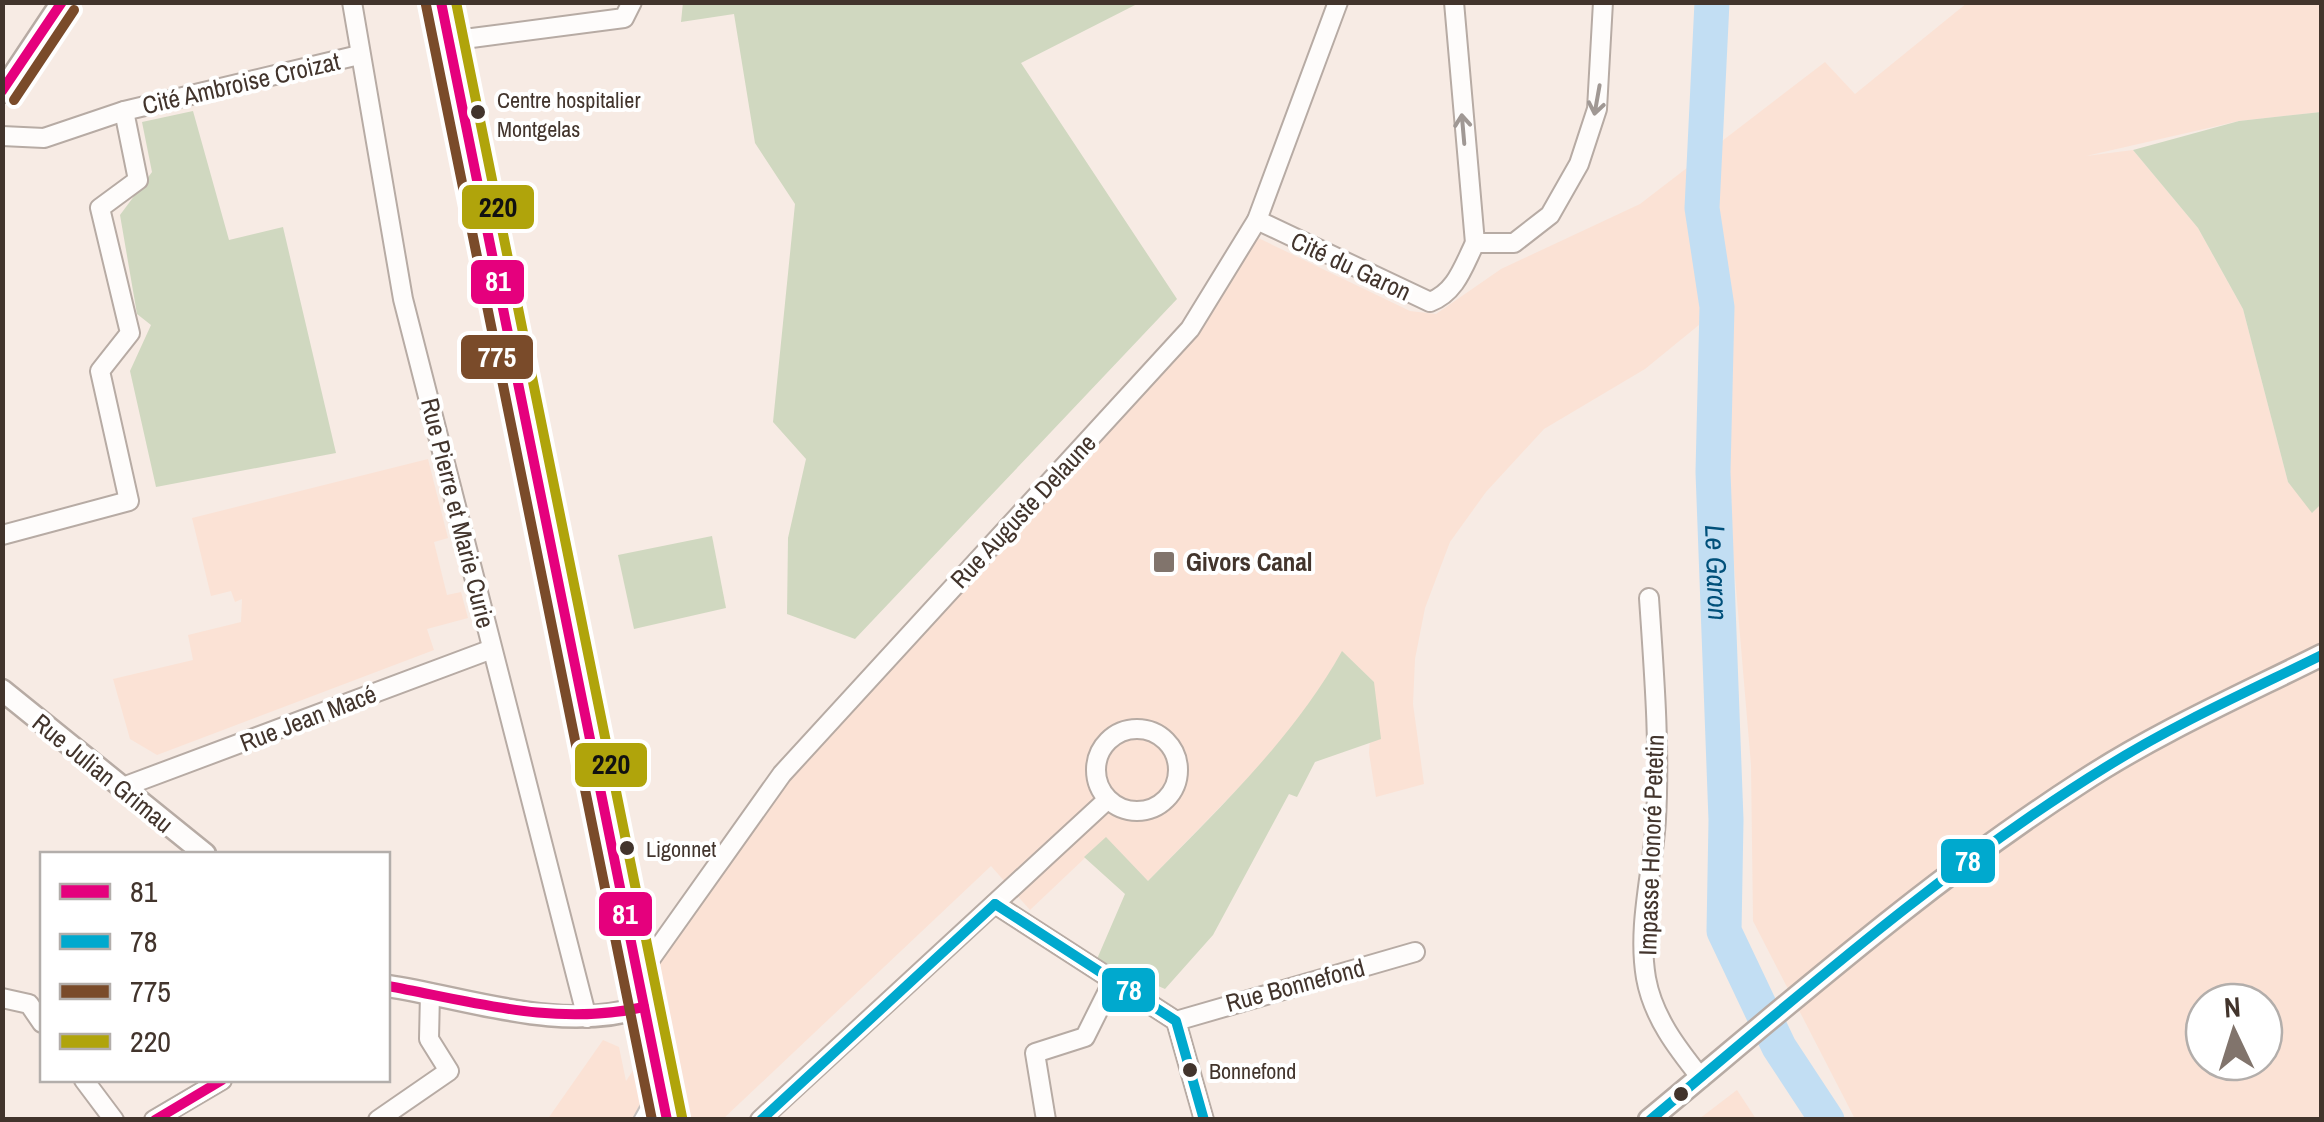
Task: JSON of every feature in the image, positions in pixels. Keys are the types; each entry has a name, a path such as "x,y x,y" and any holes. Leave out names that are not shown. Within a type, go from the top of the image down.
{"main road":[{"path":"441,2 668,1120"}],"street":[{"path":"2,92 62,2"},
{"name":"Rue Pierre et Marie Curie","path":"352,2 403,300 587,1018"},
{"path":"449,41 624,18 632,2"},
{"name":"Rue Auguste Delaune","path":"637,978 782,774 1190,329 1257,220 1338,2"},
{"path":"1454,2 1475,243 1514,243 1550,216 1579,164 1597,109 1603,2"},
{"name":"Cité Ambroise Croizat","path":"2,136 44,138 124,110 359,54"},
{"name":"Cité Ambroise Croizat","path":"2,535 129,501 100,372 130,333 100,208 138,180 124,110"},
{"name":"Cité du Garon","path":"1257,220 1430,302 1444,297 1454,286 1475,243"},
{"name":"Impasse Honoré Petetin","path":"1649,598 1656,784 1643,932 1646,980 1666,1032 1701,1078"},
{"name":"Rue Jean Macé","path":"124,787 492,649"},
{"path":"1649,1120 1978,853 2082,782 2168,731 2322,655"},
{"name":"Rue Julian Grimau","path":"2,690 203,852"},
{"path":"1127,729 1156,732 1176,752 1179,782 1162,805 1134,813 1107,800 1095,774 1103,746 1127,729"},
{"path":"760,1120 1107,800"},
{"path":"995,904 1176,1021 1204,1120"},
{"name":"Rue Bonnefond","path":"1176,1021 1415,952"},
{"path":"1046,1120 1035,1054 1085,1037 1114,979"},
{"path":"390,986 572,1020 644,1007"},
{"path":"378,1120 449,1071 429,1040 430,993"},
{"path":"2,998 29,1004 40,1020"},
{"path":"86,1082 114,1120"},
{"path":"154,1120 219,1082"}],"shaded area":[{"path":"1967,3 2321,3 2321,112 2239,121 2086,156 2133,150 2198,228 2243,309 2288,482 2313,512 2321,503 2321,1119 1855,1119 1753,921 1751,765 1731,529 1721,307 1645,369 1544,429 1486,492 1450,542 1425,608 1415,659 1413,704 1424,784 1376,797 1369,753 1374,682 1342,652 1312,705 1255,771 1148,881 1106,838 1030,910 991,866 723,1119 547,1120 603,1040 619,1047 626,1081 656,1036 645,972 783,775 1167,355 1252,235 1410,311 1436,314 1501,269 1640,204 1825,62 1855,94"},
{"path":"428,459 448,538 434,542 447,595 461,592 468,618 427,629 434,650 157,755 130,739 113,679 193,660 188,635 241,622 242,599 235,602 231,591 211,596 192,518"},
{"path":"1737,1090 1756,1119 1699,1119"}],"green space":[{"path":"683,2 1139,3 1021,63 1177,299 855,639 787,614 788,538 806,459 773,422 795,204 755,143 734,14 681,22"},
{"path":"193,111 229,240 283,227 336,453 156,487 130,371 151,325 137,314 120,215 152,172 142,122"},
{"path":"2321,112 2322,503 2312,513 2288,482 2243,309 2198,228 2133,150 2239,121"},
{"path":"712,536 726,608 634,629 618,555"},
{"path":"1342,651 1374,682 1381,739 1315,762 1297,797 1289,794 1213,935 1165,989 1097,959 1125,894 1084,857 1106,837 1148,881 1277,744"}],"waterway":[{"name":"Le Garon","path":"1712,2 1702,208 1717,307 1713,472 1726,820 1724,931 1779,1047 1827,1120"}],"railway":[{"path":"637,1120 648,1100"}],"transit line":[{"name":"81","path":"2,91 62,2"},
{"name":"81","path":"441,2 667,1120"},
{"name":"220","path":"456,2 682,1117"},
{"name":"775","path":"426,5 652,1120"},
{"name":"775","path":"14,100 74,10"},
{"name":"78","path":"1650,1120 1872,935 2045,806 2159,736 2322,655"},
{"name":"78","path":"995,904 1176,1021 1204,1120"},
{"name":"78","path":"761,1120 995,904"},
{"name":"81","path":"390,986 547,1013 644,1007"},
{"name":"81","path":"155,1120 219,1082"}],"place":[{"name":"Centre hospitalier Montgelas","path":"478,112"},
{"name":"Givors Canal","path":"1164,562"},
{"name":"Ligonnet","path":"627,848"},
{"name":"Bonnefond","path":"1190,1070"}]}
